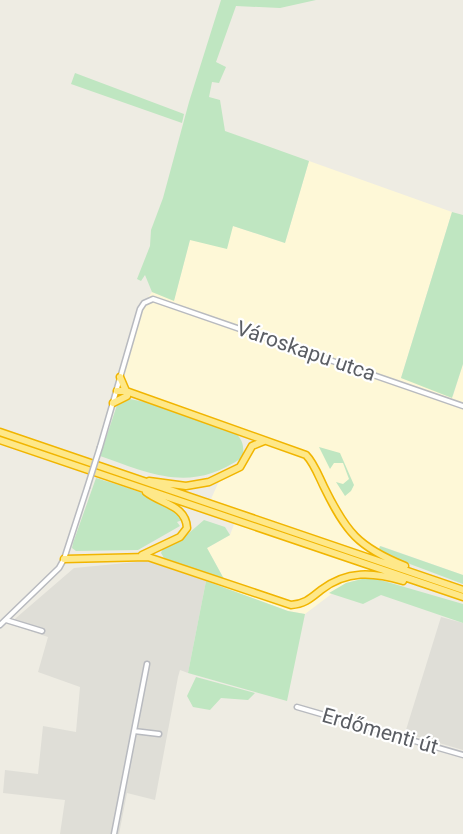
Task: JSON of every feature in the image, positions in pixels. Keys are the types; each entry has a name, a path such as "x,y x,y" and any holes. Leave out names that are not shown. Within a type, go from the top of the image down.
{"highway":[{"path":"120,377 127,393"},
{"path":"117,391 307,456 351,535 370,551 438,582"},
{"path":"113,403 127,393"},
{"path":"236,431 249,447"},
{"path":"0,432 463,597"},
{"path":"142,484 186,486 202,484 240,467 252,436"},
{"path":"0,440 142,484 463,590"},
{"path":"249,447 264,441"},
{"path":"138,557 184,534 187,525 183,514 176,507 151,496 142,484"},
{"path":"161,559 162,546"},
{"path":"149,552 161,559 291,605 304,603 336,581 358,573 381,575 417,586 431,587"},
{"path":"64,559 138,557 161,559"}],"street":[{"name":"Városkapu utca","path":"120,377 140,309 149,300 164,301 463,406"},
{"path":"0,625 48,581 64,559 120,377"},
{"path":"6,620 42,631"},
{"path":"114,834 147,664"},
{"name":"Erdőmenti út","path":"297,707 463,755"},
{"path":"134,731 159,734"}],"shaded area":[{"path":"309,161 452,212 401,378 453,396 463,364 463,575 381,546 370,577 346,583 305,614 288,611 221,587 224,579 207,548 230,535 236,519 207,508 220,479 247,458 255,433 132,392 123,380 140,309 152,292 174,300 190,240 233,226 285,243"},
{"path":"147,561 206,581 188,673 180,670 178,677 155,800 127,793 119,834 60,834 65,800 3,793 5,770 38,774 43,726 76,732 80,687 38,672 48,637 9,624 74,568"},
{"path":"441,617 463,623 463,750 405,733"}],"green space":[{"path":"221,0 316,0 280,8 236,6 216,62 226,67 219,83 212,82 209,97 220,100 225,131 309,161 285,243 233,226 227,249 190,240 174,301 152,292 145,275 141,281 137,279 150,246 151,230 163,198 189,102"},
{"path":"75,73 184,114 182,123 71,84"},
{"path":"452,212 463,215 463,364 452,398 401,378"},
{"path":"125,398 150,403 234,432 242,443 243,457 206,475 189,478 155,474 100,456 117,405"},
{"path":"319,447 340,453 354,485 345,496 336,482 343,484 349,479 343,463 334,463 330,469"},
{"path":"96,478 143,493 166,505 182,520 177,522 180,526 138,550 76,551 72,548 73,543"},
{"path":"204,520 225,527 230,535 207,548 224,579 164,558 161,553 163,548 182,539"},
{"path":"380,546 463,575 463,584 378,552"},
{"path":"370,577 463,604 463,623 381,595 363,604 329,593 346,583"},
{"path":"206,581 288,611 305,614 287,701 188,673"},
{"path":"196,677 255,693 248,700 221,698 210,710 193,707 187,696"}]}
